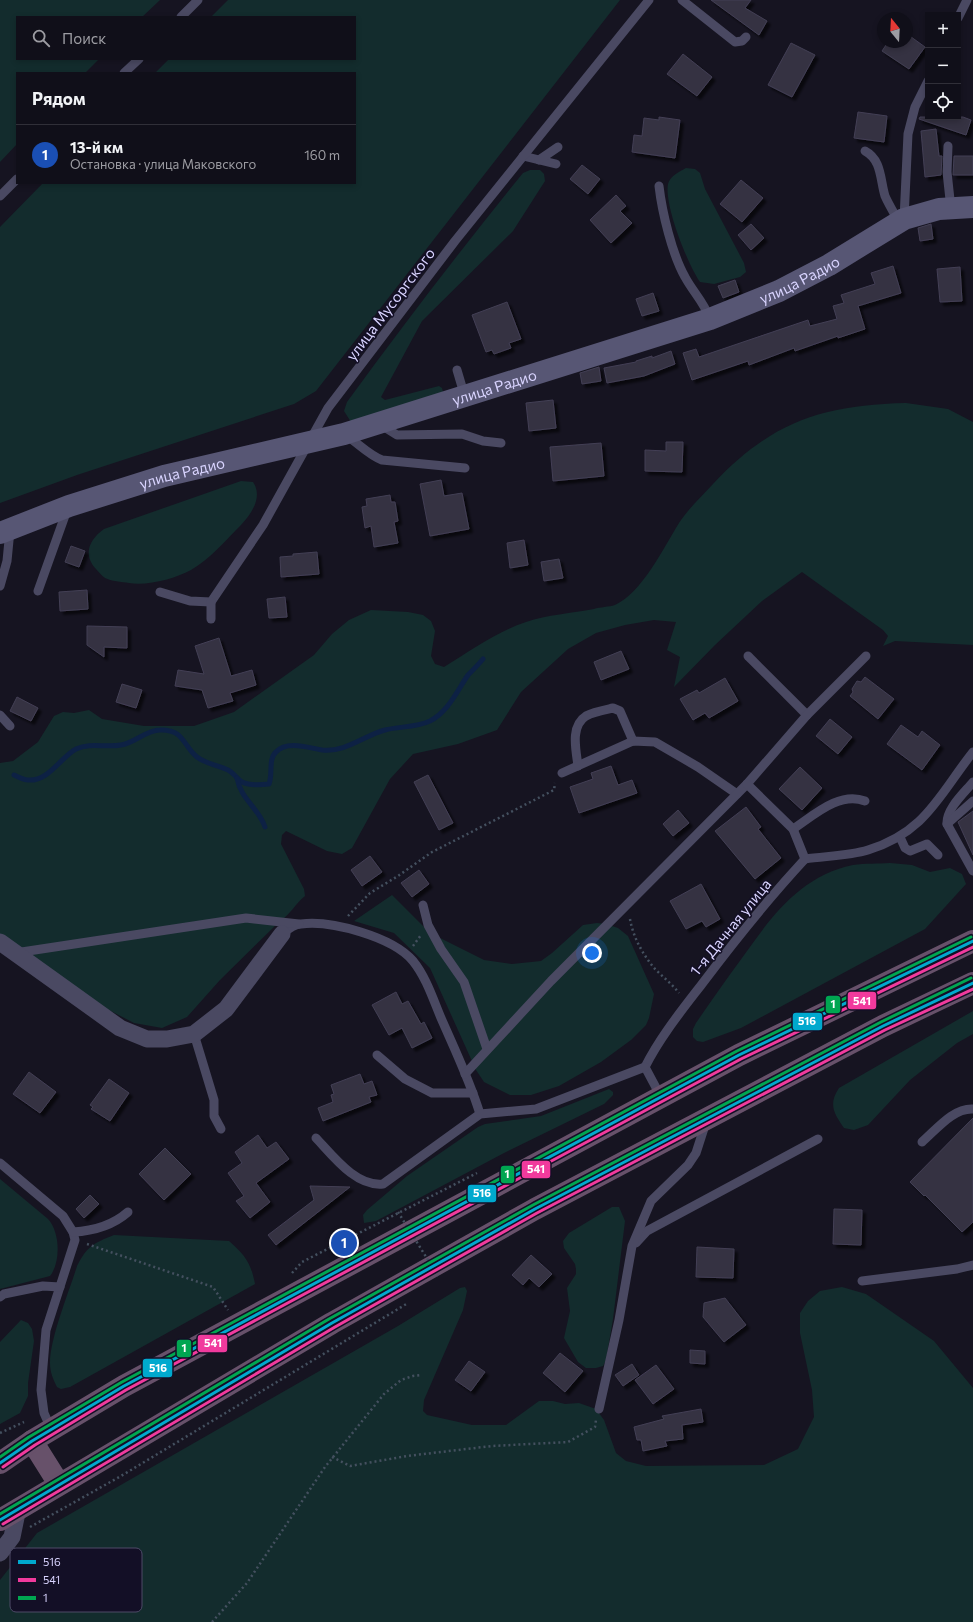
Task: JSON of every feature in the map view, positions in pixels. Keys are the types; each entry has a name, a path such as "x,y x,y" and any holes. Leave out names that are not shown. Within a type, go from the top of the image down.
{"highway":[{"path":"0,1463 32,1441 124,1386 739,1055 973,941"},
{"path":"6,1529 18,1508 353,1311 535,1209 707,1118 883,1026 973,983"},
{"path":"32,1441 58,1484"}],"main road":[{"name":"улица Радио","path":"5,531 68,506 164,476 227,460 344,434 710,319 779,291 829,265 902,220 920,213 973,207"}],"street":[{"path":"0,942 120,1028 148,1039 167,1040 194,1034 226,1008 282,934"},
{"path":"0,1553 6,1529"}],"lane":[{"path":"182,16 198,0"},
{"name":"улица Мусоргского","path":"210,602 263,525 328,408 455,241 649,0"},
{"path":"682,0 735,42 742,41 746,37"},
{"path":"961,12 967,0"},
{"path":"125,72 137,60"},
{"path":"902,220 908,134 915,108 926,84"},
{"path":"948,146 947,172 951,209"},
{"path":"539,160 558,147"},
{"path":"865,151 875,159 879,168 885,195 902,220"},
{"path":"523,156 556,164"},
{"path":"0,196 16,180"},
{"path":"659,186 661,203 677,261 685,277 706,308 710,319"},
{"path":"457,370 465,397"},
{"path":"378,423 397,435 462,434 483,441 501,443"},
{"path":"344,434 366,449 374,457 382,460 465,468"},
{"path":"38,591 68,506"},
{"path":"0,586 7,561 5,531"},
{"path":"160,592 190,601 210,602 211,619"},
{"path":"748,656 807,715"},
{"path":"465,1074 551,981 747,784 807,715 866,656"},
{"path":"578,766 575,739 578,723 586,716 613,708 620,711 633,741"},
{"path":"0,715 10,726"},
{"path":"562,773 633,741 655,742 698,767 737,794"},
{"path":"747,784 793,829 805,858 868,850 900,837 917,824 947,789 973,752"},
{"path":"973,782 947,818 947,824 973,871"},
{"path":"793,829 830,805 841,800 865,801"},
{"path":"947,824 973,801"},
{"path":"900,837 905,848 910,851 927,844 938,855"},
{"name":"1-я Дачная улица","path":"645,1067 653,1052 686,1004 749,922 805,858"},
{"path":"423,905 428,925 450,964 464,982 487,1050"},
{"path":"15,953 246,918 299,924 341,926 353,929 391,945 407,954 420,972 465,1074 480,1114"},
{"path":"282,934 299,924"},
{"path":"194,1034 214,1100 214,1116 221,1129"},
{"path":"378,1055 405,1079 432,1093 473,1093"},
{"path":"316,1138 342,1164 361,1180 374,1184 383,1184 480,1114 536,1109 645,1067 661,1097"},
{"path":"922,1142 957,1112 964,1109 973,1109"},
{"path":"599,1409 619,1320 632,1246 651,1201 688,1165 696,1154 707,1118"},
{"path":"632,1246 647,1231 818,1139"},
{"path":"0,1163 64,1216 74,1236 46,1330 41,1390 44,1413 52,1430"},
{"path":"74,1236 107,1225 128,1212"},
{"path":"862,1281 957,1270 973,1265"},
{"path":"0,1297 4,1294 43,1286 60,1287"}],"path":[{"path":"341,926 350,912 370,893 398,876 432,852 478,827 554,790 557,778 562,773"},
{"path":"637,895 630,920 637,940 656,970 669,980 686,1004"},
{"path":"407,954 428,925"},
{"path":"353,1234 398,1212 438,1276"},
{"path":"74,1236 213,1287 229,1310"},
{"path":"6,1529 121,1476 403,1308"},
{"path":"212,1622 247,1583 332,1457 384,1394 401,1380 422,1375"},
{"path":"332,1457 350,1466 406,1456 492,1446 568,1442 595,1427 599,1409"}],"green space":[{"path":"0,0 160,0 143,16 16,16 16,60 98,60 86,72 16,72 16,145 0,162"},
{"path":"228,0 620,0 316,391 294,404 77,475 0,503 0,227 42,184 356,184 356,72 156,72 168,60 356,60 356,16 212,16"},
{"path":"686,168 695,169 700,173 705,189 744,263 746,272 740,277 714,284 700,282 689,262 673,220 668,194 669,181 675,174"},
{"path":"530,170 540,170 544,174 545,181 513,231 422,321 381,397 385,400 439,386 442,388 443,392 351,422 344,411 347,402 478,229 523,173"},
{"path":"906,403 948,409 973,422 973,645 895,641 883,646 888,636 883,630 802,572 762,601 715,645 674,687 680,657 667,650 676,622 654,620 625,625 596,633 568,649 521,692 497,730 458,744 413,754 390,779 352,848 342,854 327,851 286,831 282,835 281,844 304,889 305,896 220,980 187,1017 162,1028 134,1023 107,1009 0,934 0,763 13,761 38,742 54,716 63,712 74,713 89,710 102,719 144,726 194,726 234,712 314,655 332,634 349,620 371,610 408,612 423,615 431,621 435,631 431,656 435,664 444,667 494,636 526,622 551,616 615,605 625,599 643,580 652,568 679,523 691,508 734,463 756,445 777,432 800,421 823,413 849,408"},
{"path":"241,481 253,482 257,493 255,505 241,525 218,549 191,570 161,581 136,584 105,578 96,569 89,558 92,542 104,529"},
{"path":"890,863 912,865 930,872 950,868 962,874 966,884 925,929 741,1028 703,1042 697,1041 693,1037 693,1029 707,1007 764,928 788,900 817,878 834,870 858,864"},
{"path":"392,895 430,933 484,960 512,964 541,961 583,925 597,923 618,928 628,936 654,994 646,1025 631,1040 601,1062 559,1086 531,1095 510,1095 484,1082 476,1070 430,968 394,933 354,921"},
{"path":"973,1011 973,1034 957,1043 910,1080 868,1125 854,1130 844,1128 837,1118 833,1104 839,1088"},
{"path":"609,1089 613,1092 613,1095 604,1104 504,1153 376,1221 364,1223 363,1215 367,1210 407,1176 478,1127 485,1124 541,1116"},
{"path":"0,1179 48,1219 55,1231 58,1247 56,1263 50,1276 0,1289"},
{"path":"612,1207 619,1207 625,1221 613,1319 606,1360 603,1366 586,1368 578,1362 564,1338 570,1311 567,1288 576,1274 576,1269 575,1264 564,1248 563,1241 569,1233"},
{"path":"114,1235 229,1241 246,1260 252,1270 255,1284 70,1387 61,1389 57,1387 53,1378 50,1363 53,1341 60,1315 77,1266 84,1254 101,1240"},
{"path":"465,1287 467,1291 463,1310 424,1400 423,1411 427,1415 472,1425 506,1425 539,1401 553,1401 565,1404 579,1403 596,1409 604,1420 616,1453 626,1461 646,1466 764,1465 798,1449 814,1417 812,1390 800,1333 800,1313 808,1301 820,1291 842,1287 866,1294 934,1341 973,1388 973,1622 0,1622 0,1580 10,1567 10,1612 142,1612 142,1548 25,1548 37,1533 398,1326 460,1288"},
{"path":"21,1320 28,1323 32,1329 34,1341 28,1383 28,1396 20,1413 0,1424 0,1342"}],"building":[{"path":"711,0 751,0 745,8 767,21 759,35"},
{"path":"913,38 925,47 909,69 882,51 884,48 913,48"},
{"path":"791,43 815,55 792,97 768,85"},
{"path":"683,54 712,77 697,96 667,74"},
{"path":"858,112 887,116 884,142 854,138"},
{"path":"659,117 680,120 675,158 632,152 634,135 642,136 644,118 659,120"},
{"path":"920,117 925,117 925,120 961,120 961,117 963,117 971,120 966,135 919,119"},
{"path":"936,129 939,156 942,156 941,175 925,177 921,131"},
{"path":"954,156 973,156 973,175 953,175"},
{"path":"582,165 600,179 588,194 570,179"},
{"path":"741,180 763,198 742,222 720,204"},
{"path":"616,195 626,206 620,211 632,223 611,243 590,220"},
{"path":"751,224 764,238 751,250 738,235"},
{"path":"931,224 933,239 920,241 918,228"},
{"path":"893,266 901,293 858,306 865,329 838,338 838,336 795,351 794,348 749,365 748,361 692,380 683,353 696,349 699,357 808,320 810,326 837,319 833,306 844,303 841,295 875,284 871,273"},
{"path":"960,267 962,301 940,302 937,269"},
{"path":"735,280 739,292 723,298 718,286"},
{"path":"653,293 659,311 642,316 636,299"},
{"path":"507,302 521,339 509,343 511,348 494,354 492,350 486,352 472,315"},
{"path":"671,351 675,364 644,376 607,383 604,368 636,362 652,356 652,358"},
{"path":"599,367 601,381 582,384 580,373"},
{"path":"553,400 556,428 529,431 526,403"},
{"path":"666,442 683,442 682,472 645,471 645,450 666,451"},
{"path":"601,443 604,476 553,481 550,447"},
{"path":"441,480 444,496 462,493 469,529 430,536 420,484"},
{"path":"390,495 391,502 395,502 398,521 394,522 398,543 374,547 371,526 365,528 362,507 367,506 366,499"},
{"path":"524,540 528,565 510,568 507,543"},
{"path":"71,546 85,551 79,567 65,562"},
{"path":"317,552 319,574 281,577 280,557 293,556 293,554"},
{"path":"559,559 563,578 544,581 541,562"},
{"path":"87,590 88,609 60,611 59,592"},
{"path":"285,597 287,617 269,618 267,599"},
{"path":"87,626 127,627 127,648 104,647 104,657 87,645"},
{"path":"219,638 231,676 252,670 256,685 230,693 233,701 208,708 202,690 175,686 178,670 204,674 195,646"},
{"path":"621,651 629,669 601,680 594,662"},
{"path":"865,677 894,699 878,719 850,696 857,681 861,682"},
{"path":"725,678 738,701 709,718 705,713 693,720 680,699 697,690 699,693"},
{"path":"122,684 142,690 136,708 116,702"},
{"path":"17,697 38,708 31,721 10,711"},
{"path":"830,719 852,737 838,754 816,736"},
{"path":"901,725 918,737 922,731 940,745 922,770 887,744"},
{"path":"611,766 618,785 632,780 637,793 579,813 570,787 593,779 591,773"},
{"path":"800,767 822,788 802,810 779,789"},
{"path":"428,775 453,823 439,830 414,782"},
{"path":"746,807 761,827 758,829 781,858 755,879 715,831"},
{"path":"678,810 689,823 673,836 663,824"},
{"path":"973,811 973,855 958,822"},
{"path":"370,856 382,872 362,886 351,870"},
{"path":"419,870 429,884 412,897 401,883"},
{"path":"701,884 720,919 706,927 702,921 686,929 670,901"},
{"path":"396,992 402,1004 408,1001 421,1024 424,1022 432,1038 412,1048 402,1028 389,1035 372,1005"},
{"path":"29,1072 56,1092 40,1113 13,1094"},
{"path":"360,1074 364,1084 372,1081 377,1095 369,1097 371,1102 323,1121 318,1108 333,1102 331,1095 334,1094 331,1085"},
{"path":"109,1079 129,1093 110,1121 91,1109 93,1107 90,1105"},
{"path":"973,1118 973,1222 962,1232 910,1182"},
{"path":"258,1135 267,1148 276,1142 289,1159 256,1183 270,1202 250,1218 236,1201 244,1196 228,1173 242,1163 235,1152"},
{"path":"165,1148 191,1174 164,1200 139,1174"},
{"path":"310,1186 350,1187 276,1245 268,1235 314,1200"},
{"path":"90,1195 99,1204 84,1218 76,1209"},
{"path":"834,1209 862,1210 861,1245 833,1244"},
{"path":"697,1247 734,1249 733,1278 696,1277"},
{"path":"531,1255 552,1274 539,1287 529,1278 523,1285 512,1275"},
{"path":"725,1298 746,1325 724,1342 703,1317 704,1303"},
{"path":"690,1350 705,1351 705,1364 690,1363"},
{"path":"560,1353 583,1371 565,1392 543,1373"},
{"path":"469,1361 485,1372 471,1391 455,1380"},
{"path":"632,1364 639,1375 623,1386 615,1375"},
{"path":"656,1365 674,1389 653,1404 635,1380"},
{"path":"701,1409 703,1422 682,1425 683,1439 665,1441 667,1446 643,1451 641,1440 637,1440 634,1427 664,1419 662,1416"}],"waterway":[{"path":"14,775 25,780 35,780 48,773 76,749 93,745 109,746 126,744 150,732 168,730 179,735 192,753 197,757 228,770 242,782 252,785 269,784 272,759 276,752 286,746 298,746 322,750 339,749 377,732 419,725 430,721 447,707 468,675 483,659"},
{"path":"237,778 242,792 262,820 265,827"}],"transit line":[{"name":"1","path":"0,1457 29,1437 122,1382 737,1051 971,937"},
{"name":"516","path":"0,1463 32,1441 124,1386 739,1055 973,941"},
{"name":"541","path":"3,1467 35,1445 126,1390 741,1059 973,947"},
{"name":"1","path":"0,1514 329,1319 533,1205 881,1022 971,978"},
{"name":"516","path":"0,1520 332,1323 535,1209 883,1026 973,983"},
{"name":"541","path":"3,1524 335,1327 537,1213 885,1030 973,989"}],"place":[{"name":"13-й км","path":"344,1243"}]}
